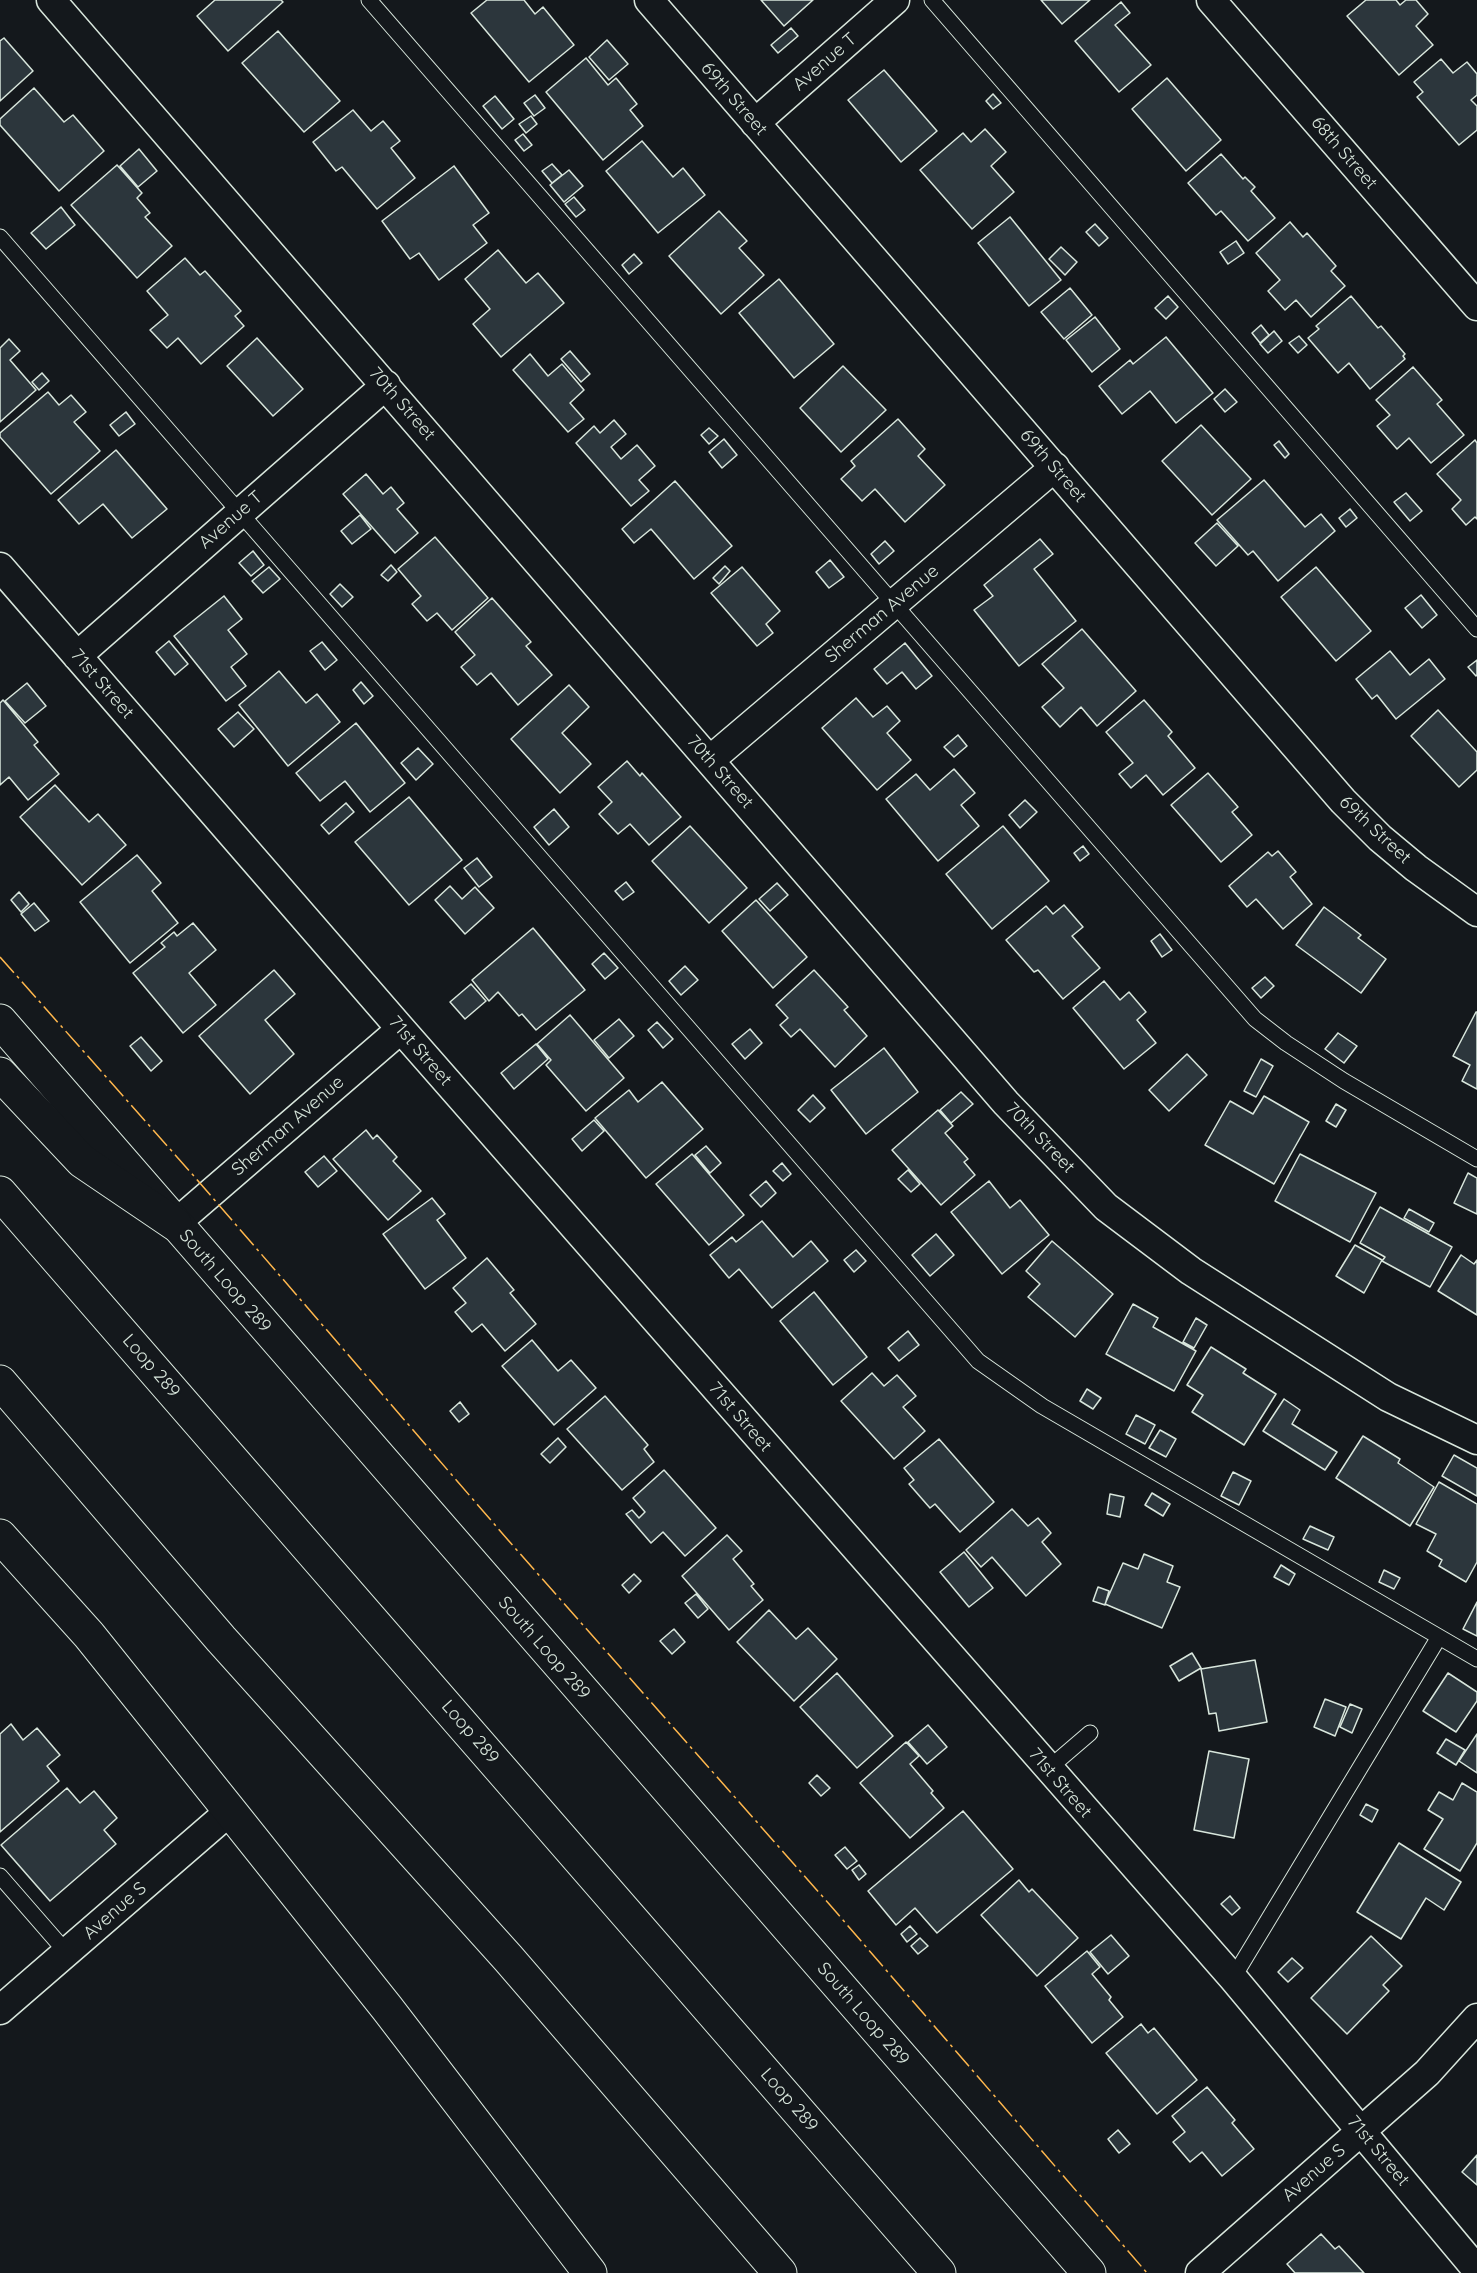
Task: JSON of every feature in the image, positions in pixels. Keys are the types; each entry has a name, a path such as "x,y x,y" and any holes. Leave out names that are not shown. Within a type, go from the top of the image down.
{"main road":[{"name":"South Loop 289","path":"0,1022 1089,2273"},
{"path":"0,1074 82,1161 175,1224"},
{"name":"Loop 289","path":"0,1193 939,2273"},
{"path":"0,1382 220,1639 508,1958 780,2273"},
{"path":"0,1536 89,1635 230,1811 387,2008 590,2273"}],"street":[{"name":"70th Street","path":"51,0 1006,1103 1106,1207 1191,1271 1388,1397 1477,1440"},
{"name":"69th Street","path":"648,0 1343,801 1380,838 1416,868 1477,912"},
{"name":"Avenue T","path":"755,123 895,0"},
{"name":"68th Street","path":"1211,0 1477,306"},
{"name":"Avenue T","path":"77,656 386,385"},
{"name":"Sherman Avenue","path":"710,760 1055,467"},
{"name":"71st Street","path":"0,567 401,1029 1233,1978 1477,2270"},
{"name":"Sherman Avenue","path":"175,1224 401,1029"},
{"name":"Avenue S","path":"0,2010 230,1811"},
{"name":"Avenue S","path":"1200,2273 1427,2073 1477,2019"}],"lane":[{"path":"369,0 1255,1019 1286,1043 1344,1081 1477,1159"},
{"path":"932,0 1477,629"},
{"path":"0,237 978,1361 1042,1406 1477,1659"},
{"path":"1233,1978 1439,1636"},
{"path":"1048,1769 1090,1733"},
{"path":"0,1876 67,1953"}],"building":[{"path":"215,0 281,0 283,2 228,51 197,16"},
{"path":"487,0 524,0 535,14 543,7 574,45 529,82 471,13"},
{"path":"761,0 813,0 784,26"},
{"path":"1041,0 1090,0 1062,24"},
{"path":"1366,0 1396,0 1400,5 1406,0 1416,0 1428,14 1416,26 1433,45 1399,75 1347,16"},
{"path":"1121,2 1130,13 1115,25 1151,65 1119,92 1075,41"},
{"path":"791,28 798,36 778,53 771,45"},
{"path":"278,31 340,101 304,132 242,63"},
{"path":"4,38 33,71 0,101 0,41"},
{"path":"607,40 628,64 609,80 589,57"},
{"path":"586,58 608,85 616,78 637,104 630,110 643,126 603,160 546,92"},
{"path":"1441,59 1453,73 1467,62 1477,74 1477,95 1471,100 1477,106 1477,130 1459,145 1417,97 1423,92 1414,82"},
{"path":"884,70 937,131 901,162 848,100"},
{"path":"1167,78 1221,140 1186,171 1132,109"},
{"path":"34,88 64,122 73,115 104,151 59,191 0,125 0,119"},
{"path":"993,94 1001,103 993,109 986,101"},
{"path":"535,95 545,108 534,116 524,103"},
{"path":"495,96 514,119 502,129 483,106"},
{"path":"353,110 371,131 383,121 400,141 391,148 415,178 377,209 342,167 336,171 313,142"},
{"path":"531,116 537,124 526,133 519,124"},
{"path":"985,129 1006,152 991,166 1014,192 972,229 920,170 963,133 971,142"},
{"path":"523,134 532,145 524,151 515,140"},
{"path":"642,141 673,177 683,168 705,195 658,233 606,171"},
{"path":"139,149 157,171 138,187 120,166"},
{"path":"1221,154 1243,179 1245,177 1255,187 1251,191 1275,218 1248,241 1221,211 1216,215 1188,183"},
{"path":"552,164 562,175 552,183 542,171"},
{"path":"117,165 142,193 137,198 150,213 145,217 172,246 137,278 71,205"},
{"path":"454,166 489,213 473,225 487,243 439,280 419,253 410,259 382,221"},
{"path":"569,170 583,186 564,202 550,185"},
{"path":"574,197 585,210 576,217 565,204"},
{"path":"61,207 75,225 46,249 31,233"},
{"path":"719,211 747,241 739,248 764,275 721,314 669,256"},
{"path":"1010,217 1061,280 1029,306 978,243"},
{"path":"1290,222 1303,237 1307,233 1336,266 1331,271 1345,286 1311,317 1296,300 1285,310 1268,291 1280,280 1256,253"},
{"path":"1095,224 1108,238 1099,246 1086,232"},
{"path":"1236,241 1244,253 1228,264 1220,252"},
{"path":"1061,247 1077,262 1065,275 1049,259"},
{"path":"498,250 526,283 538,273 564,303 501,357 473,324 490,309 465,279"},
{"path":"634,254 642,263 629,274 622,265"},
{"path":"185,258 200,275 205,271 241,311 235,316 244,326 201,364 178,338 167,348 150,330 168,315 147,291"},
{"path":"779,279 834,344 794,378 739,313"},
{"path":"1070,288 1092,315 1064,339 1041,312"},
{"path":"1168,296 1178,307 1166,319 1155,308"},
{"path":"1351,296 1378,328 1381,326 1405,354 1403,356 1405,359 1370,389 1349,363 1338,373 1308,338 1319,329 1316,326"},
{"path":"1095,317 1120,349 1092,372 1066,340"},
{"path":"1261,325 1269,335 1260,343 1252,333"},
{"path":"1274,331 1282,341 1268,353 1260,344"},
{"path":"1299,336 1307,345 1298,353 1289,343"},
{"path":"1166,337 1213,393 1176,423 1150,391 1122,414 1099,386 1130,360 1133,364"},
{"path":"257,338 303,389 273,416 227,366"},
{"path":"9,339 20,351 10,360 36,390 0,422 0,348"},
{"path":"570,351 590,374 581,382 561,359"},
{"path":"530,354 548,376 562,364 584,390 570,403 584,419 568,432 513,370"},
{"path":"843,366 886,410 841,452 800,408"},
{"path":"1413,367 1442,400 1437,404 1464,435 1431,463 1409,438 1397,449 1377,426 1390,415 1376,400"},
{"path":"42,373 49,381 39,390 32,382"},
{"path":"1225,389 1237,402 1225,412 1214,399"},
{"path":"48,392 59,405 71,395 86,412 74,422 100,451 51,494 0,437 0,433"},
{"path":"126,412 135,424 119,436 110,425"},
{"path":"898,419 925,449 918,456 945,485 905,522 875,489 862,501 841,479 855,466 851,461"},
{"path":"614,420 626,434 611,447 621,459 637,445 655,466 639,480 649,491 631,506 576,443 594,426 600,433"},
{"path":"1201,425 1251,479 1212,515 1162,461"},
{"path":"709,428 718,436 709,444 701,435"},
{"path":"724,439 737,455 722,468 709,452"},
{"path":"1475,440 1477,443 1477,519 1475,517 1466,525 1452,509 1461,500 1437,474"},
{"path":"1279,441 1289,454 1285,458 1274,445"},
{"path":"116,450 167,509 132,538 103,504 79,524 58,500"},
{"path":"366,474 383,494 391,487 404,503 397,509 418,533 395,553 343,494"},
{"path":"1264,480 1305,527 1321,514 1335,531 1278,581 1253,551 1248,555 1217,520"},
{"path":"675,481 732,546 694,579 651,529 634,543 622,529"},
{"path":"1406,493 1422,511 1410,521 1394,502"},
{"path":"1350,509 1357,518 1346,527 1339,518"},
{"path":"360,515 371,529 352,544 341,531"},
{"path":"1217,523 1238,546 1216,566 1195,543"},
{"path":"435,537 488,598 452,630 437,613 427,621 412,604 421,596 398,569"},
{"path":"1040,539 1053,554 1034,569 1076,621 1019,666 974,610 993,596 984,585"},
{"path":"885,541 894,551 879,564 871,554"},
{"path":"253,551 264,565 251,576 239,563"},
{"path":"830,560 844,577 829,588 816,572"},
{"path":"391,565 397,572 388,581 381,575"},
{"path":"725,566 730,571 719,584 713,578"},
{"path":"269,567 280,579 263,593 252,581"},
{"path":"742,567 780,611 766,624 773,633 757,646 711,593"},
{"path":"1316,567 1371,631 1336,661 1281,597"},
{"path":"340,584 353,597 342,607 330,594"},
{"path":"1421,595 1437,615 1422,628 1405,608"},
{"path":"224,596 242,619 228,630 247,654 231,667 246,686 226,701 174,636"},
{"path":"492,598 531,642 526,646 552,675 518,705 491,673 477,685 461,667 475,655 455,632"},
{"path":"1082,629 1136,691 1097,726 1081,707 1060,727 1042,707 1064,688 1042,664"},
{"path":"169,641 188,664 175,675 156,652"},
{"path":"322,642 337,660 325,670 310,651"},
{"path":"905,643 932,676 916,689 902,672 887,684 874,669"},
{"path":"1390,651 1410,675 1429,659 1445,679 1396,719 1377,695 1372,699 1356,679"},
{"path":"1477,660 1477,675 1476,676 1468,667"},
{"path":"279,671 306,703 317,694 340,722 288,766 239,705"},
{"path":"361,682 373,696 364,704 353,690"},
{"path":"27,683 46,706 25,723 5,701"},
{"path":"569,685 589,707 562,733 591,764 560,793 511,739"},
{"path":"856,698 873,717 887,706 900,721 887,733 911,760 877,790 822,728"},
{"path":"3,700 38,742 34,745 59,774 28,800 9,777 0,785 0,703"},
{"path":"1144,700 1172,732 1168,736 1195,768 1163,795 1146,775 1131,788 1119,774 1133,763 1106,732"},
{"path":"1438,710 1477,752 1477,770 1459,787 1411,736"},
{"path":"238,712 254,729 234,747 218,729"},
{"path":"356,723 405,783 370,812 345,781 320,801 296,773"},
{"path":"958,735 967,746 954,757 944,747"},
{"path":"418,748 433,764 416,780 401,763"},
{"path":"627,761 640,776 642,773 681,817 649,845 630,824 618,834 599,814 612,802 598,787"},
{"path":"954,769 975,793 961,805 979,826 938,861 886,799 916,774 930,790"},
{"path":"1208,773 1238,807 1232,812 1252,835 1221,862 1171,805"},
{"path":"55,785 89,822 98,814 126,845 82,885 20,817"},
{"path":"409,797 462,860 409,905 355,842"},
{"path":"1025,800 1037,812 1020,828 1009,815"},
{"path":"346,803 354,812 329,834 321,825"},
{"path":"554,809 569,827 549,845 534,827"},
{"path":"690,826 747,888 709,923 652,861"},
{"path":"1003,826 1049,881 992,929 946,874"},
{"path":"1083,846 1089,854 1080,861 1074,853"},
{"path":"1278,851 1296,872 1290,877 1312,904 1283,929 1256,899 1247,907 1229,886 1268,852 1272,856"},
{"path":"137,855 161,883 152,891 178,923 130,963 80,902"},
{"path":"477,858 492,877 479,887 464,868"},
{"path":"626,882 634,892 623,900 615,891"},
{"path":"777,883 788,895 770,911 759,899"},
{"path":"450,886 462,899 475,887 494,908 465,934 435,900"},
{"path":"19,892 29,904 21,912 11,900"},
{"path":"756,900 807,957 773,988 722,931"},
{"path":"34,903 49,921 35,931 21,914"},
{"path":"1064,905 1083,927 1072,936 1100,968 1063,999 1038,970 1034,972 1006,940 1046,906 1053,914"},
{"path":"1324,907 1361,935 1358,938 1386,959 1361,993 1296,945"},
{"path":"193,923 216,950 189,973 216,1005 183,1033 133,973 165,947 161,943 174,932 177,936"},
{"path":"533,928 585,990 536,1030 522,1014 519,1016 498,992 489,1001 472,980"},
{"path":"1160,934 1172,950 1162,957 1151,941"},
{"path":"604,953 618,968 605,979 592,964"},
{"path":"685,966 698,980 681,995 669,981"},
{"path":"274,970 295,994 265,1020 294,1054 250,1094 199,1036"},
{"path":"814,970 848,1007 844,1010 867,1036 835,1067 800,1029 791,1037 780,1025 788,1018 776,1005"},
{"path":"1265,977 1274,986 1261,998 1252,988"},
{"path":"1104,981 1120,1000 1129,992 1146,1012 1137,1020 1156,1043 1124,1069 1073,1008"},
{"path":"471,984 486,1001 465,1019 450,1002"},
{"path":"1476,1012 1477,1089 1462,1081 1470,1065 1453,1056"},
{"path":"570,1015 624,1078 586,1111 546,1065 551,1060 537,1044"},
{"path":"619,1019 634,1036 609,1058 594,1040"},
{"path":"657,1022 673,1039 663,1048 648,1030"},
{"path":"750,1029 762,1043 745,1059 732,1044"},
{"path":"1338,1033 1357,1046 1344,1063 1325,1049"},
{"path":"141,1037 162,1061 151,1071 130,1046"},
{"path":"536,1044 548,1059 514,1089 501,1073"},
{"path":"884,1048 918,1092 866,1134 831,1090"},
{"path":"1187,1054 1207,1075 1169,1111 1149,1090"},
{"path":"1261,1059 1273,1066 1256,1097 1244,1091"},
{"path":"662,1082 703,1129 646,1178 595,1118 629,1090 638,1102"},
{"path":"961,1092 973,1104 951,1123 940,1110"},
{"path":"813,1095 825,1108 810,1122 798,1110"},
{"path":"1264,1096 1309,1122 1274,1184 1205,1145 1230,1101 1253,1114"},
{"path":"1336,1104 1346,1110 1336,1127 1326,1121"},
{"path":"938,1110 953,1126 945,1133 968,1159 964,1162 975,1175 941,1205 892,1150"},
{"path":"594,1120 604,1131 582,1151 572,1139"},
{"path":"366,1130 373,1139 377,1135 397,1157 393,1161 421,1191 388,1220 333,1159"},
{"path":"706,1146 721,1163 710,1173 695,1155"},
{"path":"692,1154 744,1215 709,1245 656,1184"},
{"path":"1300,1154 1376,1193 1350,1242 1275,1201"},
{"path":"324,1156 337,1171 318,1187 305,1172"},
{"path":"782,1163 791,1174 783,1181 773,1171"},
{"path":"908,1170 920,1184 911,1192 898,1179"},
{"path":"1468,1173 1477,1178 1477,1214 1454,1203"},
{"path":"766,1181 776,1193 761,1207 750,1195"},
{"path":"989,1181 1010,1208 1020,1200 1049,1235 1002,1274 951,1212"},
{"path":"432,1198 445,1214 437,1220 466,1258 425,1289 383,1234"},
{"path":"1380,1207 1452,1247 1430,1287 1382,1261 1385,1257 1360,1243"},
{"path":"1409,1209 1434,1223 1429,1232 1404,1218"},
{"path":"762,1221 793,1257 811,1241 828,1261 772,1308 739,1269 729,1278 710,1255 732,1237 736,1242"},
{"path":"936,1234 954,1255 930,1276 912,1255"},
{"path":"1052,1241 1113,1294 1075,1337 1028,1297 1040,1284 1026,1271"},
{"path":"1355,1245 1382,1260 1364,1293 1336,1276"},
{"path":"856,1250 866,1261 854,1272 844,1260"},
{"path":"1461,1255 1474,1264 1477,1260 1477,1315 1438,1291"},
{"path":"487,1258 514,1290 510,1293 536,1324 505,1351 482,1324 472,1332 455,1312 466,1303 453,1288"},
{"path":"814,1292 867,1357 833,1385 780,1321"},
{"path":"1133,1304 1158,1318 1153,1327 1196,1351 1174,1391 1106,1354"},
{"path":"1196,1318 1207,1325 1194,1348 1183,1342"},
{"path":"908,1331 919,1345 899,1361 888,1348"},
{"path":"532,1340 558,1371 571,1360 596,1388 554,1425 502,1366"},
{"path":"1211,1347 1246,1369 1243,1373 1276,1394 1244,1445 1192,1412 1203,1395 1187,1385"},
{"path":"872,1373 884,1386 897,1375 916,1396 903,1407 925,1431 894,1459 841,1401"},
{"path":"1087,1389 1101,1398 1093,1409 1080,1401"},
{"path":"605,1396 648,1445 644,1449 654,1462 622,1490 567,1429"},
{"path":"1284,1399 1300,1410 1292,1424 1337,1452 1325,1470 1263,1431"},
{"path":"460,1402 469,1414 459,1422 450,1411"},
{"path":"1136,1415 1155,1425 1145,1444 1126,1434"},
{"path":"1160,1430 1176,1439 1166,1457 1149,1448"},
{"path":"1363,1436 1400,1459 1398,1463 1434,1487 1410,1526 1336,1478"},
{"path":"558,1438 566,1447 550,1463 541,1454"},
{"path":"939,1439 994,1502 960,1532 935,1504 930,1508 909,1484 914,1480 904,1468"},
{"path":"1454,1455 1477,1468 1477,1496 1442,1476"},
{"path":"664,1470 716,1528 685,1556 663,1532 651,1543 626,1514 632,1510 639,1518 645,1512 633,1498"},
{"path":"1233,1472 1251,1481 1239,1505 1221,1496"},
{"path":"1439,1482 1477,1504 1477,1562 1466,1582 1439,1566 1442,1560 1427,1551 1436,1534 1416,1524"},
{"path":"1152,1493 1170,1504 1163,1516 1145,1505"},
{"path":"1110,1494 1124,1497 1120,1517 1107,1514"},
{"path":"1012,1509 1028,1526 1038,1518 1051,1533 1042,1542 1061,1564 1026,1596 992,1557 981,1567 966,1550"},
{"path":"1310,1526 1334,1537 1328,1550 1303,1539"},
{"path":"727,1535 742,1551 733,1559 754,1584 751,1586 763,1600 729,1630 682,1576"},
{"path":"964,1552 993,1588 969,1607 940,1572"},
{"path":"1144,1554 1173,1566 1167,1582 1180,1587 1162,1628 1105,1604 1123,1563 1138,1569"},
{"path":"1281,1565 1295,1574 1289,1585 1274,1577"},
{"path":"1384,1570 1400,1578 1394,1589 1379,1582"},
{"path":"634,1574 641,1581 629,1593 622,1585"},
{"path":"1098,1587 1109,1591 1105,1605 1093,1601"},
{"path":"696,1594 708,1609 698,1618 685,1603"},
{"path":"1477,1602 1477,1636 1463,1629"},
{"path":"769,1610 796,1639 808,1628 837,1659 794,1701 737,1642"},
{"path":"674,1629 685,1642 672,1654 660,1641"},
{"path":"1192,1653 1201,1668 1179,1681 1170,1666"},
{"path":"1255,1660 1267,1722 1219,1731 1216,1713 1209,1714 1201,1669"},
{"path":"837,1673 893,1736 857,1768 800,1707"},
{"path":"1448,1673 1477,1692 1477,1701 1456,1732 1423,1711"},
{"path":"1325,1699 1346,1707 1335,1736 1314,1727"},
{"path":"1350,1704 1362,1709 1352,1733 1340,1727"},
{"path":"11,1724 23,1740 37,1728 60,1755 47,1766 59,1781 0,1832 0,1734"},
{"path":"928,1725 947,1747 927,1764 908,1742"},
{"path":"1477,1734 1477,1773 1459,1761"},
{"path":"1446,1739 1465,1750 1456,1765 1437,1753"},
{"path":"906,1742 919,1756 910,1764 944,1808 910,1838 860,1783"},
{"path":"1209,1751 1249,1759 1234,1838 1194,1830"},
{"path":"817,1775 830,1788 821,1796 809,1783"},
{"path":"1462,1783 1477,1792 1477,1843 1460,1871 1424,1849 1443,1819 1428,1810 1439,1792 1453,1800"},
{"path":"67,1788 80,1803 94,1791 117,1818 104,1830 116,1844 50,1901 1,1845"},
{"path":"1366,1804 1378,1810 1372,1822 1360,1815"},
{"path":"963,1811 1013,1869 937,1933 915,1908 896,1925 868,1891"},
{"path":"1399,1843 1461,1882 1444,1910 1426,1898 1401,1939 1357,1912"},
{"path":"845,1847 857,1861 847,1869 835,1855"},
{"path":"859,1865 866,1874 859,1880 852,1870"},
{"path":"1019,1880 1029,1892 1032,1889 1078,1938 1037,1976 981,1915"},
{"path":"1230,1896 1240,1908 1232,1915 1221,1904"},
{"path":"910,1926 917,1934 907,1942 901,1934"},
{"path":"1111,1935 1129,1956 1108,1974 1090,1952"},
{"path":"1371,1936 1402,1966 1383,1985 1389,1991 1347,2034 1311,1998"},
{"path":"920,1938 928,1946 918,1954 911,1946"},
{"path":"1087,1951 1100,1967 1092,1974 1111,1997 1109,2000 1123,2017 1092,2043 1045,1986"},
{"path":"1292,1958 1303,1968 1288,1982 1278,1972"},
{"path":"1141,2024 1148,2033 1154,2028 1197,2080 1157,2114 1106,2053"},
{"path":"1207,2087 1235,2120 1232,2123 1254,2149 1222,2176 1202,2152 1190,2162 1173,2142 1185,2132 1172,2116"},
{"path":"1118,2130 1130,2144 1119,2153 1108,2139"},
{"path":"1477,2155 1477,2185 1462,2172"},
{"path":"1321,2234 1335,2249 1339,2246 1364,2273 1295,2273 1287,2264"}],"power":[{"path":"0,957 193,1175 508,1540 830,1905 1147,2273"}]}
